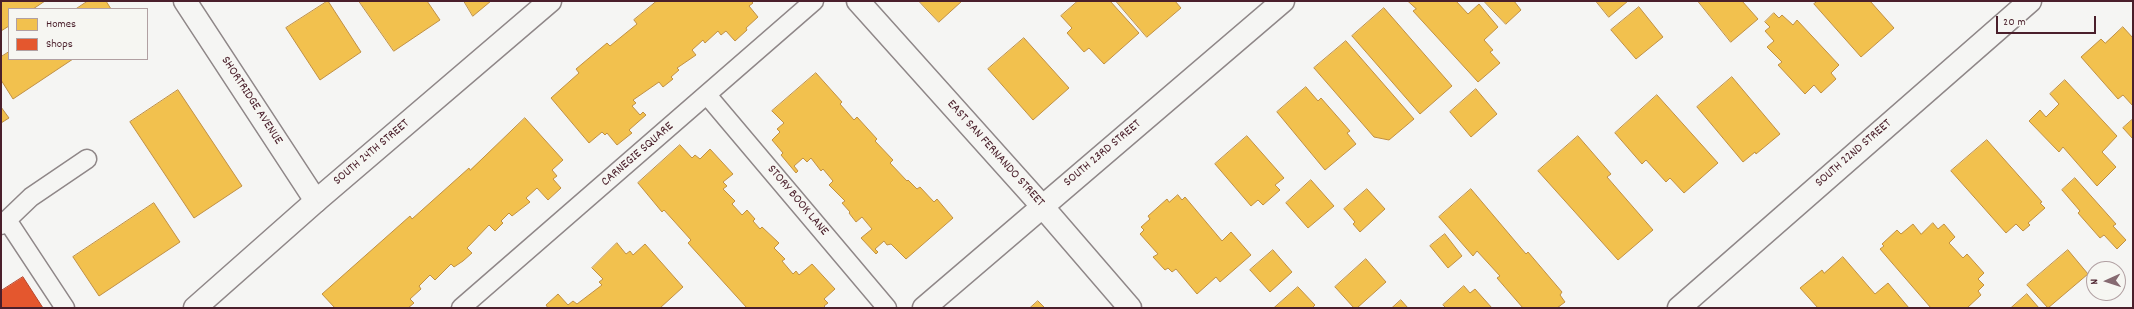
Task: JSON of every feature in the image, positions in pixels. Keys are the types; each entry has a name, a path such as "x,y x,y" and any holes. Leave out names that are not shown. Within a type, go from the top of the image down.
{"street":[{"name":"SHORTRIDGE AVENUE","path":"185,1 316,201"},
{"name":"SOUTH 24TH STREET","path":"195,308 316,201 550,1"},
{"name":"EAST SAN FERNANDO STREET","path":"858,1 1042,206 1130,308"},
{"name":"SOUTH 23RD STREET","path":"924,308 1283,1"},
{"name":"SOUTH 22ND STREET","path":"1679,308 2030,1"}],"lane":[{"name":"CARNEGIE SQUARE","path":"461,308 814,1"},
{"name":"STORY BOOK LANE","path":"707,95 888,308"},
{"path":"65,308 4,222 31,197 87,159"}],"building: Homes":[{"path":"1,1 45,1 34,8 8,8 8,27 1,31"},
{"path":"88,1 106,1 110,8 78,8"},
{"path":"328,1 361,52 320,80 286,28"},
{"path":"359,1 427,1 440,20 394,51"},
{"path":"464,1 491,1 473,16"},
{"path":"657,1 751,1 753,3 749,6 758,17 735,41 726,31 721,35 718,31 705,43 703,40 692,50 696,55 677,68 679,70 671,77 673,79 663,87 659,82 633,100 636,103 632,106 640,115 643,112 646,115 629,130 632,133 617,145 607,133 605,135 602,132 589,143 551,98 579,73 576,69 607,43 610,46 637,24 634,20"},
{"path":"919,1 962,1 939,22"},
{"path":"1078,1 1110,1 1139,33 1104,64 1089,48 1084,52 1067,33 1072,28 1061,16"},
{"path":"1116,1 1175,1 1181,8 1147,37"},
{"path":"1408,1 1456,1 1468,14 1479,4 1498,27 1484,40 1493,50 1490,52 1500,63 1478,82 1413,11 1416,9"},
{"path":"1484,1 1514,1 1521,10 1506,24"},
{"path":"1596,1 1628,1 1609,17"},
{"path":"1698,1 1742,1 1758,19 1731,42"},
{"path":"1818,1 1870,1 1894,28 1861,57 1814,4"},
{"path":"1639,7 1663,37 1636,59 1611,30"},
{"path":"1384,8 1452,86 1420,114 1352,36"},
{"path":"1774,13 1779,18 1782,15 1793,25 1797,20 1839,65 1831,73 1836,79 1821,93 1814,85 1805,94 1778,65 1782,62 1767,47 1774,41 1765,31 1770,27 1765,22"},
{"path":"2123,27 2133,38 2133,106 2123,95 2118,99 2081,57 2101,39 2105,43"},
{"path":"1024,38 1069,88 1033,120 988,69"},
{"path":"1346,41 1414,119 1389,140 1374,137 1314,68"},
{"path":"8,53 8,60 72,60 13,99 1,80 1,57"},
{"path":"816,73 842,102 840,104 854,120 857,117 877,139 875,141 893,160 890,163 907,181 908,180 917,189 920,187 934,202 937,199 953,218 906,259 891,244 887,245 884,241 875,249 878,252 876,254 861,238 872,229 862,217 856,222 842,203 845,201 829,185 833,181 823,169 821,171 811,158 807,162 803,158 794,166 798,171 796,173 781,155 783,153 772,140 780,132 777,129 784,123 772,111"},
{"path":"1732,77 1780,134 1756,154 1755,152 1743,162 1697,107"},
{"path":"2065,80 2117,136 2102,152 2116,167 2097,186 2063,147 2059,152 2029,121 2040,110 2046,117 2059,104 2050,94"},
{"path":"1306,87 1318,101 1321,98 1350,131 1347,133 1356,144 1325,170 1277,112"},
{"path":"1476,89 1497,114 1471,137 1450,112"},
{"path":"178,90 242,186 194,218 130,122"},
{"path":"1657,95 1718,163 1684,193 1670,178 1666,182 1646,160 1642,164 1615,133"},
{"path":"1,107 9,118 1,123"},
{"path":"525,118 563,160 552,170 557,176 553,179 561,188 548,200 537,188 526,198 530,202 512,216 509,213 501,221 503,223 495,231 489,225 467,248 472,253 463,261 454,267 451,264 435,280 430,275 419,286 421,289 410,299 414,303 408,308 335,308 322,294 410,216 412,219 469,168 470,170"},
{"path":"2133,119 2133,139 2123,128"},
{"path":"1247,136 1284,178 1275,185 1280,190 1263,205 1258,200 1251,206 1215,164"},
{"path":"1578,136 1611,174 1607,177 1653,230 1618,260 1538,171"},
{"path":"1987,140 2042,202 2040,203 2045,208 2028,223 2030,225 2023,231 2016,224 2006,233 1951,171"},
{"path":"680,145 692,158 695,155 700,159 710,149 733,174 723,182 727,186 723,189 735,201 732,204 742,215 747,210 755,219 753,221 760,229 762,227 779,243 774,248 785,259 782,261 793,274 796,271 799,275 812,264 835,289 824,299 828,303 824,306 826,308 747,308 688,243 691,240 664,210 662,212 638,183"},
{"path":"2075,178 2116,224 2113,226 2126,240 2117,249 2104,235 2100,238 2078,213 2080,211 2062,190"},
{"path":"1311,180 1334,206 1308,228 1286,203"},
{"path":"1367,189 1385,209 1360,232 1353,224 1355,222 1344,209"},
{"path":"1471,189 1526,254 1528,252 1562,292 1560,295 1565,302 1557,308 1523,308 1497,278 1500,276 1477,251 1473,256 1439,217"},
{"path":"1178,195 1182,200 1185,197 1222,241 1231,232 1251,255 1220,282 1216,277 1197,294 1176,269 1172,272 1168,268 1165,270 1153,257 1158,254 1140,234 1144,230 1141,227 1150,219 1148,216 1167,199 1169,202"},
{"path":"154,203 180,242 99,296 73,257"},
{"path":"1933,223 1938,229 1944,224 1955,237 1949,243 1963,258 1967,254 1984,273 1978,279 1984,285 1978,291 1981,295 1967,308 1931,308 1880,249 1884,246 1882,244 1897,230 1901,234 1913,224 1921,234"},
{"path":"1445,234 1462,256 1448,268 1430,246"},
{"path":"617,243 626,254 630,251 633,255 645,244 683,287 660,308 548,308 546,305 558,294 568,305 573,301 577,304 602,285 599,282 603,279 592,268"},
{"path":"1273,250 1292,272 1270,292 1250,270"},
{"path":"2068,250 2086,272 2086,276 2048,308 2027,285"},
{"path":"1843,257 1875,294 1888,283 1909,308 1818,308 1800,288 1822,270 1824,273"},
{"path":"1366,259 1386,282 1357,308 1354,308 1335,287"},
{"path":"1464,286 1470,293 1475,289 1492,308 1446,308 1443,305"},
{"path":"1298,287 1315,305 1312,308 1274,308"},
{"path":"2027,294 2039,308 2011,308"},
{"path":"1401,300 1408,308 1392,308"},
{"path":"1038,301 1045,308 1030,308"}],"building: Shops":[{"path":"23,277 43,308 1,308 1,291"}]}
